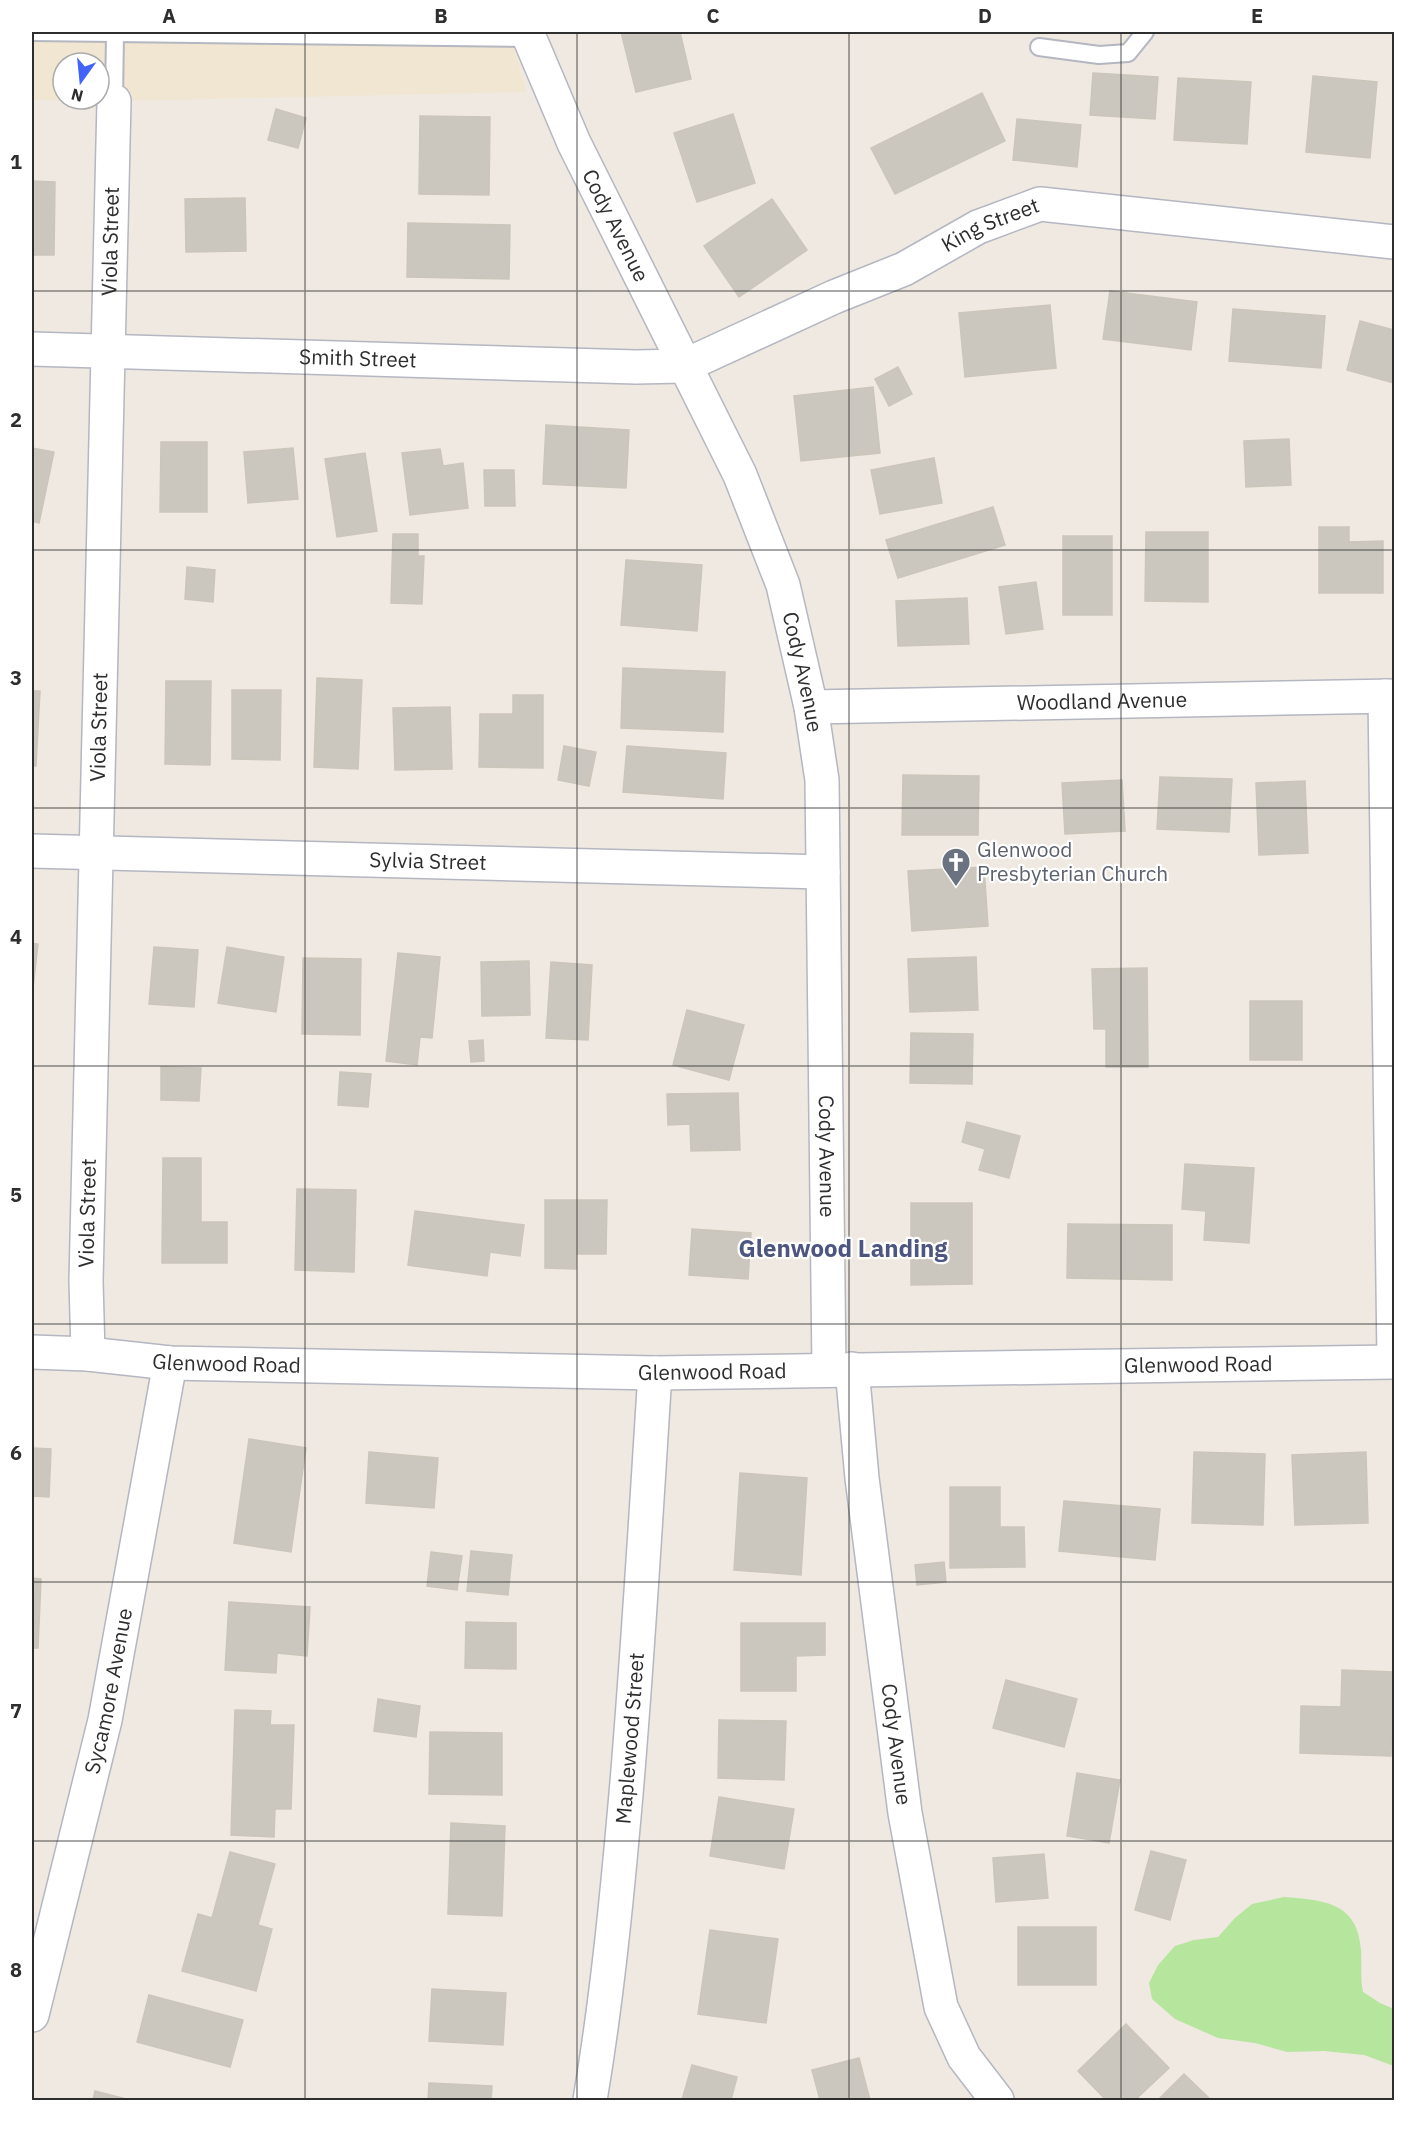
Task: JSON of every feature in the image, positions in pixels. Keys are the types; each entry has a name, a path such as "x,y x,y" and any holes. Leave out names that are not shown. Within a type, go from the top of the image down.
{"street":[{"name":"Cody Avenue","path":"528,35 574,143 740,475 783,585 811,707 822,780 823,872 840,1370 862,1478 905,1813 941,2007 964,2056 997,2100"},
{"name":"Viola Street","path":"88,1354 86,1281 114,101"},
{"name":"King Street","path":"684,366 834,297 904,269 978,227 1040,204 1395,242"},
{"name":"Smith Street","path":"32,349 624,367 684,366"},
{"name":"Woodland Avenue","path":"811,707 1390,696"},
{"path":"1390,696 1395,1360"},
{"name":"Sylvia Street","path":"32,851 823,872"},
{"name":"Glenwood Road","path":"32,1352 88,1354 170,1363 655,1373 1395,1360"},
{"name":"Sycamore Avenue","path":"32,2015 105,1720 170,1363"},
{"name":"Maplewood Street","path":"590,2100 601,2036 615,1915 639,1643 655,1373"}],"lane":[{"path":"32,32 528,35"},
{"path":"1039,47 1099,55 1128,53 1145,32"},
{"path":"114,101 115,33"}],"shaded area":[{"path":"32,32 510,32 526,92 111,101 111,51 51,51 51,100 32,100"}],"green space":[{"path":"1284,1897 1325,1902 1346,1913 1353,1922 1361,1950 1363,1992 1394,2009 1394,2066 1364,2055 1324,2051 1287,2052 1255,2043 1218,2038 1175,2019 1152,1999 1149,1983 1158,1965 1175,1946 1194,1940 1218,1937 1252,1904"}],"building":[{"path":"621,32 680,32 691,79 636,92"},
{"path":"1093,73 1158,77 1155,119 1090,115"},
{"path":"1313,76 1377,82 1370,158 1306,152"},
{"path":"1178,78 1251,82 1247,144 1174,140"},
{"path":"982,93 1005,141 895,194 871,148"},
{"path":"276,109 306,118 298,148 268,140"},
{"path":"733,114 755,183 697,202 674,133"},
{"path":"420,116 490,117 489,195 419,194"},
{"path":"1017,119 1081,125 1077,167 1013,160"},
{"path":"32,181 55,182 54,255 32,255"},
{"path":"245,198 246,251 186,252 185,199"},
{"path":"772,199 807,250 739,297 704,246"},
{"path":"408,223 510,225 509,279 407,277"},
{"path":"1110,291 1197,302 1191,350 1103,339"},
{"path":"1050,305 1056,368 965,377 959,313"},
{"path":"1233,309 1325,316 1321,368 1229,361"},
{"path":"1360,321 1394,330 1394,383 1347,370"},
{"path":"898,367 912,394 889,406 875,379"},
{"path":"873,387 880,453 801,461 794,396"},
{"path":"546,425 629,430 626,488 543,484"},
{"path":"1289,439 1291,485 1246,487 1244,441"},
{"path":"161,442 207,442 207,512 160,512"},
{"path":"32,448 54,452 39,523 32,521"},
{"path":"293,448 298,499 248,503 244,452"},
{"path":"440,449 443,466 463,463 468,508 410,515 402,453"},
{"path":"365,453 377,531 337,537 325,459"},
{"path":"934,458 942,503 880,514 871,470"},
{"path":"484,470 514,470 515,506 485,506"},
{"path":"993,507 1005,545 898,578 886,540"},
{"path":"1319,527 1349,527 1349,542 1383,541 1383,593 1319,593"},
{"path":"1146,532 1208,532 1208,602 1145,601"},
{"path":"393,534 418,534 418,556 424,556 422,604 391,603"},
{"path":"1063,536 1112,536 1112,615 1063,615"},
{"path":"626,560 702,565 697,631 621,625"},
{"path":"187,567 215,570 213,602 185,599"},
{"path":"1036,582 1043,629 1006,634 999,587"},
{"path":"967,598 969,644 898,646 896,601"},
{"path":"623,668 725,672 723,732 621,728"},
{"path":"317,678 362,680 358,769 314,767"},
{"path":"166,681 211,681 210,765 165,764"},
{"path":"232,690 281,690 280,760 232,759"},
{"path":"32,691 40,691 36,766 32,766"},
{"path":"513,695 543,695 543,768 479,767 480,714 513,714"},
{"path":"450,707 452,769 395,770 393,708"},
{"path":"564,746 596,752 589,786 558,780"},
{"path":"627,746 726,753 723,799 623,792"},
{"path":"903,775 979,776 978,835 902,835"},
{"path":"1160,777 1232,779 1229,832 1157,829"},
{"path":"1122,780 1125,831 1065,834 1062,783"},
{"path":"1305,781 1308,853 1259,855 1256,783"},
{"path":"984,867 988,926 912,931 908,871"},
{"path":"32,943 38,944 32,997"},
{"path":"154,947 198,950 194,1007 149,1004"},
{"path":"227,947 284,957 276,1012 218,1003"},
{"path":"398,953 440,957 432,1038 420,1037 417,1065 386,1061"},
{"path":"976,957 978,1010 910,1012 908,959"},
{"path":"303,958 361,959 360,1035 302,1034"},
{"path":"529,961 530,1015 482,1016 481,962"},
{"path":"551,962 592,965 588,1040 546,1038"},
{"path":"1147,968 1148,1067 1106,1067 1106,1029 1094,1029 1092,969"},
{"path":"1250,1001 1302,1001 1302,1060 1250,1060"},
{"path":"687,1010 744,1025 729,1080 673,1065"},
{"path":"911,1033 973,1034 972,1084 910,1083"},
{"path":"483,1040 484,1061 471,1062 469,1041"},
{"path":"161,1067 201,1068 199,1101 161,1100"},
{"path":"340,1072 371,1074 368,1107 338,1105"},
{"path":"738,1093 740,1150 691,1151 690,1124 668,1125 667,1094"},
{"path":"967,1122 1020,1136 1009,1178 979,1170 985,1149 962,1142"},
{"path":"163,1158 201,1158 201,1222 227,1222 227,1263 162,1263"},
{"path":"1185,1164 1254,1168 1249,1243 1204,1240 1206,1211 1182,1209"},
{"path":"297,1189 356,1190 354,1272 295,1270"},
{"path":"545,1200 607,1200 606,1254 576,1254 576,1269 545,1268"},
{"path":"911,1203 972,1203 972,1284 911,1285"},
{"path":"415,1211 524,1225 520,1256 490,1252 487,1276 408,1265"},
{"path":"1068,1224 1172,1225 1172,1280 1067,1278"},
{"path":"692,1229 751,1233 748,1279 689,1275"},
{"path":"249,1439 306,1448 291,1552 234,1543"},
{"path":"32,1448 51,1449 49,1497 32,1496"},
{"path":"369,1452 438,1458 434,1508 366,1503"},
{"path":"1194,1452 1265,1454 1263,1525 1192,1523"},
{"path":"1366,1452 1368,1523 1295,1525 1292,1455"},
{"path":"740,1473 807,1478 801,1575 734,1570"},
{"path":"950,1487 1000,1487 1000,1527 1024,1527 1025,1567 950,1568"},
{"path":"1064,1501 1160,1509 1155,1560 1059,1551"},
{"path":"471,1551 512,1555 508,1595 467,1591"},
{"path":"431,1552 462,1556 457,1590 427,1586"},
{"path":"944,1562 946,1582 917,1585 915,1565"},
{"path":"32,1578 41,1579 38,1648 32,1648"},
{"path":"229,1602 310,1607 307,1656 277,1653 276,1673 225,1670"},
{"path":"466,1622 516,1623 516,1669 465,1668"},
{"path":"741,1623 825,1623 825,1655 796,1656 796,1691 741,1691"},
{"path":"1342,1670 1393,1672 1391,1756 1300,1753 1301,1706 1341,1707"},
{"path":"1006,1680 1077,1699 1064,1747 993,1728"},
{"path":"378,1699 420,1706 416,1737 374,1731"},
{"path":"235,1710 271,1711 270,1725 294,1725 291,1809 275,1809 274,1837 231,1835"},
{"path":"719,1720 786,1721 784,1780 718,1778"},
{"path":"430,1732 502,1733 502,1795 429,1794"},
{"path":"1077,1773 1120,1780 1109,1843 1067,1836"},
{"path":"719,1797 794,1809 784,1869 710,1856"},
{"path":"451,1823 505,1826 502,1916 448,1914"},
{"path":"1151,1851 1186,1860 1170,1920 1135,1910"},
{"path":"230,1852 275,1864 258,1925 272,1929 256,1991 182,1971 198,1914 212,1918"},
{"path":"1044,1854 1048,1898 996,1902 993,1858"},
{"path":"1018,1927 1096,1927 1096,1985 1018,1985"},
{"path":"710,1930 778,1939 766,2023 698,2014"},
{"path":"432,1989 506,1993 503,2045 429,2041"},
{"path":"149,1995 243,2020 230,2067 137,2042"},
{"path":"1126,2024 1169,2068 1135,2100 1106,2100 1078,2071"},
{"path":"859,2058 870,2100 820,2100 812,2070"},
{"path":"692,2065 737,2077 731,2100 682,2100"},
{"path":"1184,2074 1211,2100 1158,2100"},
{"path":"429,2083 492,2086 491,2100 428,2100"},
{"path":"95,2091 130,2100 93,2100"}],"place":[{"name":"Glenwood Presbyterian Church","path":"956,888"}],"district":[{"name":"Glenwood Landing","path":"843,1249"}]}
